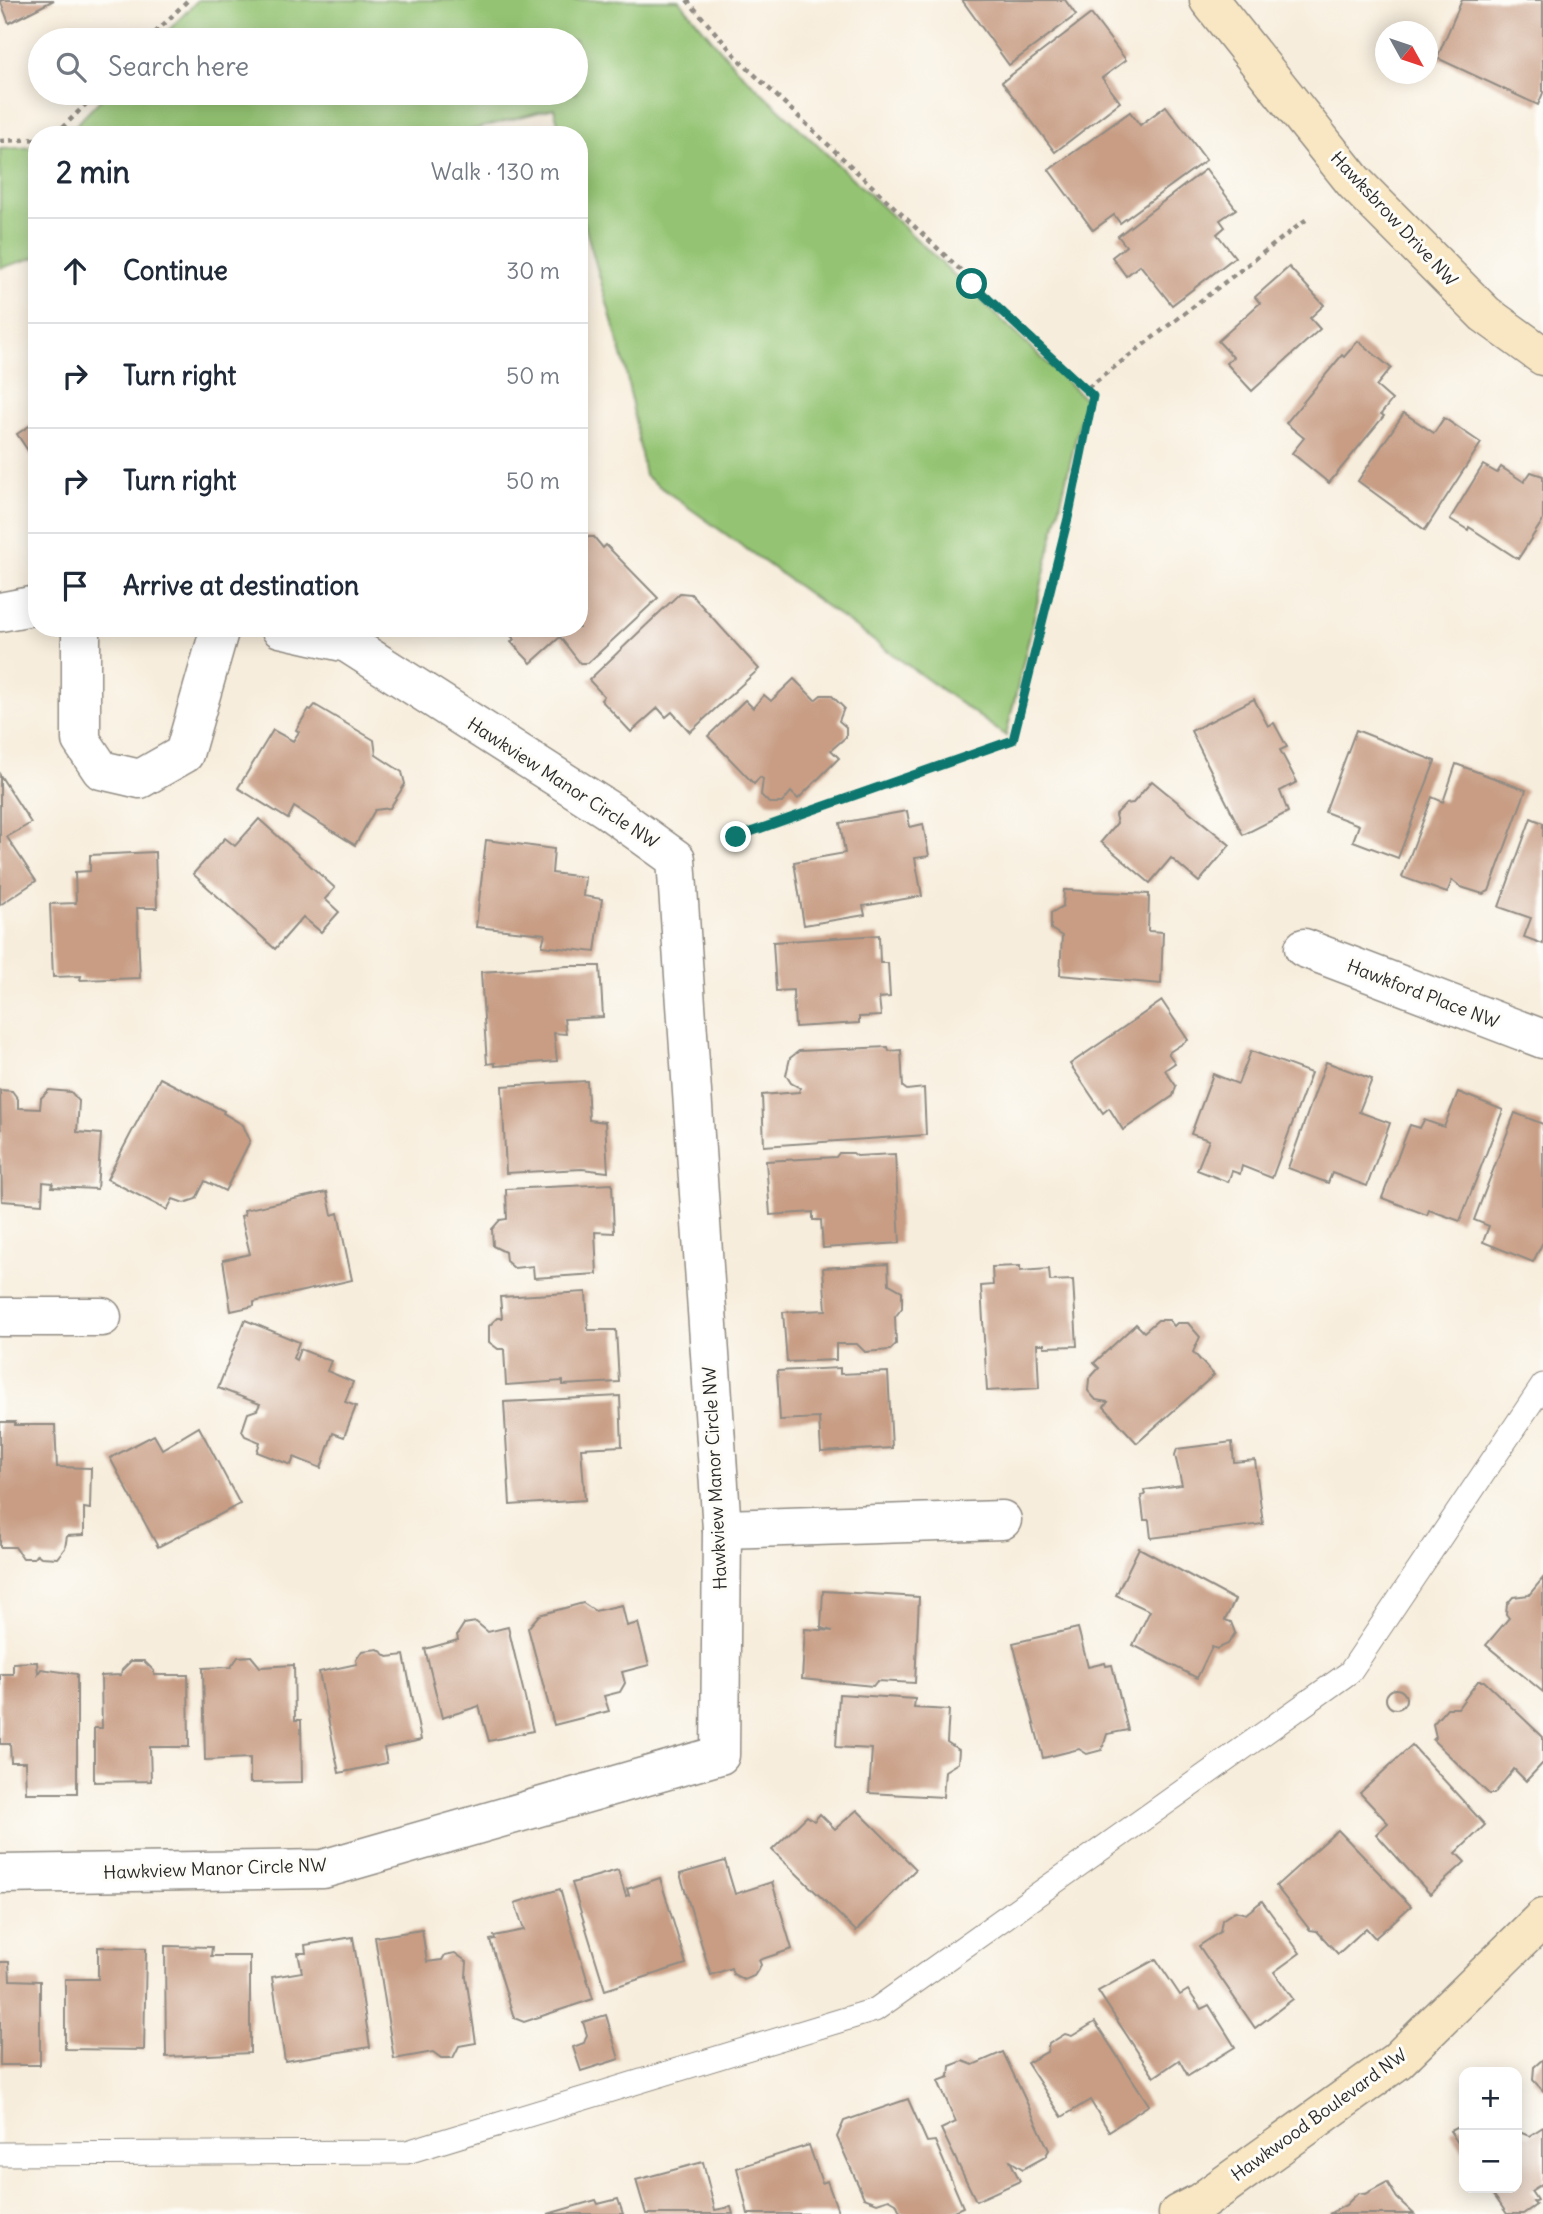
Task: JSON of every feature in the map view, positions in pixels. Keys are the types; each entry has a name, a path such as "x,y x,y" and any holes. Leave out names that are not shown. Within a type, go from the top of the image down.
{"street":[{"name":"Hawksbrow Drive NW","path":"1209,0 1354,183 1485,314 1543,356"},
{"path":"0,612 28,607"},
{"path":"81,637 81,740 101,769 140,779 184,754 217,637"},
{"name":"Hawkview Manor Circle NW","path":"0,1874 323,1869 720,1755 722,1530 676,859 608,810 350,637"},
{"name":"Hawkford Place NW","path":"1304,948 1543,1039"},
{"path":"0,1317 102,1317"},
{"path":"722,1530 1002,1520"},
{"name":"Hawkwood Boulevard NW","path":"1196,2210 1397,2061 1543,1918"}],"lane":[{"path":"0,2154 407,2152 875,2010 1350,1672 1543,1385"}],"path":[{"path":"160,28 188,0"},
{"path":"687,0 750,71 1093,396 1069,514 1013,740 736,837"},
{"path":"64,126 84,105"},
{"path":"0,141 28,139"},
{"path":"1086,389 1307,219"}],"green space":[{"path":"198,0 679,0 735,67 1085,399 1006,736 645,476 625,366 588,236 588,126 559,126 554,108 487,126 75,126 95,105 588,105 588,28 171,28"},
{"path":"28,147 28,260 0,268 0,149"}],"building":[{"path":"0,0 54,0 9,23"},
{"path":"962,0 1065,0 1076,15 1009,65"},
{"path":"1462,0 1543,0 1543,93 1538,105 1438,58"},
{"path":"1091,14 1126,60 1102,78 1120,102 1055,152 1002,82"},
{"path":"1166,106 1206,160 1120,223 1114,215 1093,230 1049,170 1130,112 1140,125"},
{"path":"1206,169 1236,209 1220,220 1225,227 1217,234 1235,257 1172,305 1140,265 1126,276 1112,257 1126,246 1118,236"},
{"path":"1289,267 1324,305 1310,318 1320,329 1252,391 1226,363 1233,357 1218,341 1260,303 1255,297"},
{"path":"1358,341 1391,368 1376,386 1392,400 1381,414 1384,416 1329,483 1292,453 1304,438 1286,423 1342,355 1344,357"},
{"path":"1404,413 1434,433 1444,418 1481,443 1425,530 1358,481"},
{"path":"28,427 28,450 17,434"},
{"path":"1483,465 1497,473 1501,467 1524,482 1531,472 1543,476 1543,520 1518,559 1469,527 1468,530 1450,519"},
{"path":"588,537 594,537 603,548 606,545 658,598 588,663 580,663 560,637 588,637"},
{"path":"680,593 691,594 759,669 690,732 672,712 666,717 658,708 631,732 601,700 604,696 589,680"},
{"path":"512,637 560,637 531,663 511,642 514,639"},
{"path":"794,679 815,700 821,695 831,695 844,708 839,721 846,727 846,737 831,750 839,758 798,799 791,792 782,803 769,803 761,795 763,779 760,777 754,784 708,736 745,700 753,708 764,695 771,701"},
{"path":"1254,699 1268,726 1274,723 1287,747 1280,750 1297,782 1280,791 1288,812 1243,835 1191,731"},
{"path":"315,705 374,740 376,755 402,772 405,784 390,808 375,810 355,845 294,807 288,819 238,788 273,730 293,741 299,732 296,730 309,709"},
{"path":"1356,730 1435,761 1398,858 1353,841 1359,825 1325,812"},
{"path":"1456,764 1526,790 1489,891 1483,894 1461,887 1452,880 1447,893 1402,877 1432,797 1443,802"},
{"path":"0,775 31,823 7,837 36,881 0,905"},
{"path":"1152,781 1230,845 1199,882 1171,858 1150,883 1101,842 1117,823 1115,815 1126,804 1133,803"},
{"path":"907,811 910,827 923,824 929,856 915,858 922,896 863,906 865,915 804,925 794,862 845,853 840,823"},
{"path":"1531,818 1543,823 1543,944 1524,937 1531,918 1499,907"},
{"path":"259,819 335,888 325,899 339,912 321,932 303,917 275,949 193,874 225,838 235,846"},
{"path":"486,840 554,849 552,873 585,877 583,896 602,899 595,952 542,946 545,934 476,927"},
{"path":"155,852 157,908 137,908 140,978 80,980 81,976 53,977 50,904 76,903 75,872 90,871 90,855"},
{"path":"1064,890 1149,894 1148,931 1163,932 1161,984 1060,975 1062,936 1051,929 1051,913 1063,906"},
{"path":"879,935 880,963 888,963 890,997 879,998 881,1016 859,1017 859,1023 795,1027 793,990 776,991 773,942"},
{"path":"600,966 603,1017 564,1019 566,1034 554,1033 557,1061 495,1066 495,1063 487,1064 481,972"},
{"path":"1162,1001 1188,1040 1168,1053 1175,1063 1165,1070 1176,1086 1173,1096 1123,1130 1109,1108 1103,1113 1070,1064"},
{"path":"888,1047 889,1051 901,1050 903,1087 907,1090 924,1088 926,1135 764,1146 762,1095 799,1092 800,1088 791,1083 786,1075 790,1058 799,1051"},
{"path":"1251,1051 1311,1073 1272,1178 1242,1166 1240,1174 1232,1171 1228,1182 1197,1170 1209,1140 1191,1134 1213,1074 1238,1084"},
{"path":"1326,1062 1372,1079 1359,1112 1390,1123 1367,1186 1332,1173 1328,1183 1288,1168"},
{"path":"160,1078 224,1111 223,1113 243,1125 250,1141 225,1191 205,1181 196,1199 184,1203 173,1199 167,1210 107,1179"},
{"path":"587,1081 589,1120 605,1122 608,1172 582,1169 506,1173 502,1086"},
{"path":"0,1090 12,1091 18,1099 18,1108 40,1109 41,1098 49,1090 71,1092 79,1101 77,1132 101,1134 97,1189 52,1187 53,1183 43,1182 42,1204 2,1201"},
{"path":"1458,1092 1503,1110 1460,1221 1429,1210 1427,1215 1382,1198 1410,1125 1420,1128 1424,1120 1444,1127"},
{"path":"1515,1113 1543,1124 1543,1242 1533,1262 1483,1242 1489,1226 1474,1220"},
{"path":"839,1153 853,1153 857,1156 895,1154 900,1243 823,1248 821,1220 813,1220 813,1212 770,1215 766,1161 836,1157"},
{"path":"612,1184 614,1233 595,1232 597,1274 534,1278 533,1266 514,1268 506,1261 505,1252 493,1246 492,1229 500,1220 507,1219 506,1189"},
{"path":"327,1192 332,1215 338,1213 352,1280 254,1302 254,1306 231,1311 223,1260 250,1254 241,1216 245,1215 244,1210"},
{"path":"888,1264 889,1284 902,1291 902,1308 895,1317 896,1344 890,1350 865,1352 857,1344 836,1344 836,1360 787,1362 783,1312 826,1310 823,1268"},
{"path":"1020,1266 1020,1271 1049,1269 1050,1281 1073,1280 1077,1346 1044,1347 1044,1344 1037,1344 1039,1388 987,1391 981,1286 993,1285 992,1267"},
{"path":"586,1292 588,1330 616,1330 619,1382 563,1385 563,1381 506,1385 504,1349 498,1349 489,1342 489,1326 497,1318 502,1318 500,1297"},
{"path":"245,1320 299,1342 293,1358 296,1360 300,1349 331,1361 327,1371 353,1382 345,1402 356,1406 344,1437 333,1433 321,1468 294,1457 291,1465 257,1452 260,1442 245,1436 242,1431 248,1413 257,1410 260,1404 218,1388"},
{"path":"1158,1320 1169,1320 1174,1326 1177,1323 1188,1323 1200,1337 1193,1352 1214,1375 1137,1443 1104,1407 1108,1402 1096,1400 1088,1391 1089,1379 1099,1368 1094,1363 1136,1324 1144,1332"},
{"path":"840,1368 840,1374 888,1372 892,1448 821,1452 819,1418 780,1420 777,1371"},
{"path":"620,1396 622,1446 581,1448 585,1500 510,1505 504,1402"},
{"path":"0,1422 15,1422 15,1425 55,1425 57,1467 91,1468 90,1509 84,1508 84,1535 67,1536 65,1548 57,1558 41,1557 37,1554 34,1558 23,1558 15,1547 0,1547"},
{"path":"199,1427 240,1504 158,1547 110,1458 154,1435 162,1449"},
{"path":"1232,1442 1234,1462 1255,1460 1263,1524 1151,1538 1149,1520 1144,1520 1141,1496 1145,1495 1144,1490 1182,1485 1175,1455 1177,1449"},
{"path":"1139,1548 1235,1600 1225,1620 1231,1622 1235,1633 1228,1644 1217,1649 1212,1647 1197,1678 1133,1645 1150,1611 1116,1595"},
{"path":"1543,1578 1543,1692 1486,1645 1509,1618 1506,1614 1507,1604 1513,1597 1529,1595"},
{"path":"823,1591 919,1597 915,1683 877,1681 873,1686 802,1679 805,1629 833,1631 821,1628"},
{"path":"583,1603 595,1611 622,1605 627,1626 638,1623 649,1665 622,1672 625,1683 620,1692 604,1696 609,1711 554,1725 528,1628 539,1615"},
{"path":"476,1622 488,1632 508,1627 533,1731 489,1741 479,1706 442,1718 425,1649 458,1640 457,1635 464,1624"},
{"path":"1078,1628 1088,1667 1105,1663 1106,1666 1112,1665 1128,1730 1107,1734 1102,1750 1087,1754 1079,1749 1043,1758 1013,1643"},
{"path":"378,1649 388,1657 404,1655 421,1740 384,1748 387,1763 339,1773 319,1672 357,1664 356,1660 362,1651"},
{"path":"251,1656 260,1667 294,1665 295,1720 301,1720 302,1782 250,1783 250,1758 205,1760 203,1668 231,1667 238,1657"},
{"path":"131,1661 144,1661 154,1671 154,1675 188,1675 189,1747 150,1747 151,1781 94,1782 94,1728 102,1728 101,1676 121,1675"},
{"path":"37,1662 38,1674 41,1669 77,1674 77,1793 26,1793 25,1762 11,1762 10,1744 0,1744 0,1674 13,1674 13,1663"},
{"path":"1478,1681 1484,1681 1543,1737 1543,1763 1526,1781 1514,1769 1494,1794 1489,1794 1433,1740 1436,1737 1433,1724 1447,1708 1458,1708"},
{"path":"1392,1689 1400,1689 1406,1699 1400,1709 1392,1709 1386,1703 1386,1695"},
{"path":"839,1694 915,1699 914,1708 949,1710 947,1742 959,1750 958,1763 945,1771 943,1797 869,1793 872,1749 836,1747"},
{"path":"1412,1745 1485,1825 1456,1853 1465,1862 1430,1894 1376,1834 1388,1823 1360,1793"},
{"path":"857,1810 916,1869 856,1931 772,1850 807,1816 814,1821 820,1814 835,1829"},
{"path":"1338,1830 1411,1906 1375,1938 1366,1928 1338,1954 1317,1931 1310,1930 1276,1886"},
{"path":"725,1861 735,1894 772,1882 792,1949 759,1960 761,1965 754,1976 744,1980 733,1974 731,1968 711,1975 680,1874"},
{"path":"618,1870 626,1896 629,1895 627,1889 660,1878 686,1964 605,1990 572,1883"},
{"path":"560,1889 593,1999 524,2022 514,2018 490,1940 495,1939 494,1936 524,1930 515,1903"},
{"path":"1262,1901 1300,1953 1274,1972 1293,1999 1255,2028 1199,1946 1220,1932 1222,1920 1235,1911 1246,1914"},
{"path":"422,1930 427,1962 442,1960 445,1955 455,1953 467,1962 466,1977 476,2043 459,2046 453,2058 441,2058 433,2052 394,2059 375,1937"},
{"path":"353,1937 370,2047 285,2061 272,1977 302,1972 298,1953 306,1953 305,1945"},
{"path":"165,1946 212,1947 211,1956 250,1956 250,2053 166,2057"},
{"path":"98,1947 146,1948 144,2050 65,2049 65,1979 98,1979"},
{"path":"1156,1959 1180,1995 1188,1990 1201,2009 1209,2005 1235,2047 1188,2076 1179,2060 1154,2077 1098,1991"},
{"path":"0,1962 9,1962 10,1980 40,1981 40,2065 0,2065"},
{"path":"606,2015 619,2059 581,2071 573,2047 584,2043 587,2035 583,2022"},
{"path":"1095,2022 1149,2105 1109,2131 1090,2100 1062,2117 1027,2063 1047,2052 1049,2044 1065,2034 1072,2036"},
{"path":"1003,2052 1049,2150 1045,2157 1023,2169 1010,2161 1020,2181 976,2201 941,2129 956,2122 938,2081 949,2077 950,2066 963,2061 973,2065"},
{"path":"1543,2059 1543,2091 1533,2080 1534,2067"},
{"path":"908,2099 927,2142 935,2141 963,2207 947,2214 901,2214 896,2203 889,2199 877,2203 864,2198 837,2137 844,2121"},
{"path":"1459,2126 1459,2144 1450,2131"},
{"path":"1543,2127 1543,2183 1531,2191 1537,2200 1533,2202 1536,2205 1523,2214 1507,2214 1492,2193 1522,2193 1522,2133 1529,2136"},
{"path":"809,2145 822,2183 827,2181 839,2214 748,2214 737,2168"},
{"path":"703,2162 715,2210 731,2207 733,2214 646,2214 636,2180"},
{"path":"1387,2182 1397,2198 1414,2214 1329,2214 1346,2205 1358,2193 1365,2194"},
{"path":"618,2199 623,2214 548,2214 596,2200 598,2204"}],"route":[{"path":"736,837 1013,740 1069,514 1093,396 972,284"}]}
